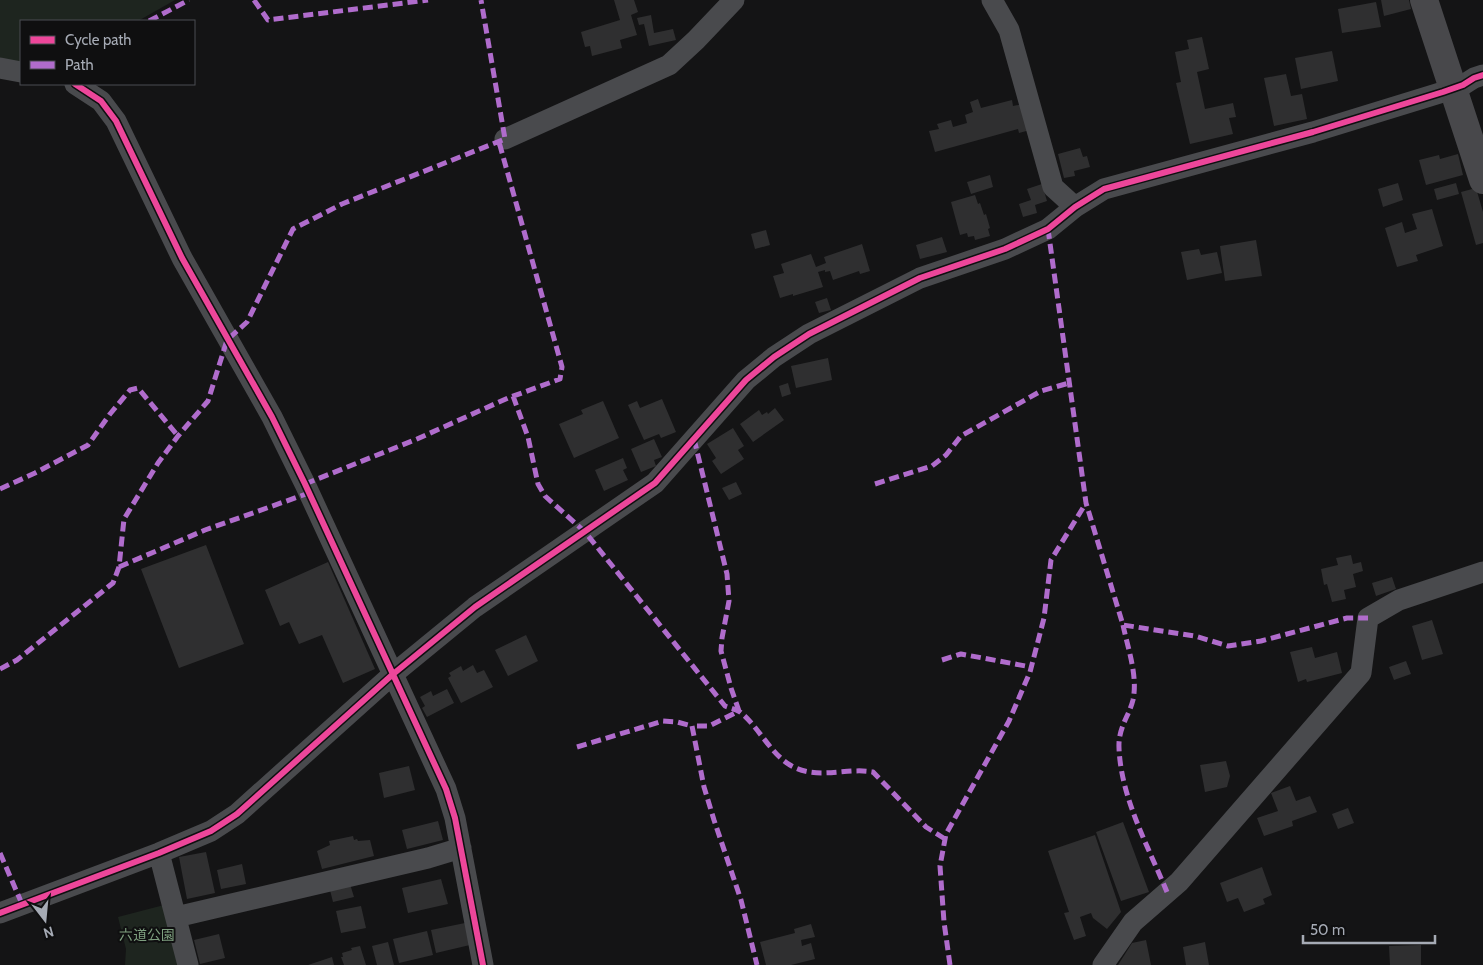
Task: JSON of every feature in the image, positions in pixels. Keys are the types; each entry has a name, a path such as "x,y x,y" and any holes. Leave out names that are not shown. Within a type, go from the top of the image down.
{"main road":[{"path":"1424,0 1483,180"}],"street":[{"path":"504,139 668,65 696,40 734,0"},
{"path":"992,0 1009,30 1052,187 1074,207"},
{"path":"0,68 20,72"},
{"path":"0,913 159,853 211,831 237,814 392,675 475,607 655,483 746,380 774,357 809,334 920,278 1005,249 1048,229 1074,207 1104,189 1313,132 1463,85 1483,75"},
{"path":"76,85 101,101 116,121 182,258 272,417 305,484 446,789 455,818 482,965"},
{"path":"1103,965 1133,922 1179,882 1361,673 1368,618 1398,600 1483,572"},
{"path":"176,917 428,858 461,848"},
{"path":"159,853 188,965"}],"green space":[{"path":"0,0 175,0 140,20 20,20 20,64 0,60"},
{"name":"六道公園","path":"164,905 180,965 125,965 126,949 118,917"}],"building":[{"path":"614,0 634,0 638,12 631,15 637,35 620,40 622,48 592,56 590,46 585,47 581,32 620,20"},
{"path":"1381,0 1409,0 1411,9 1384,16"},
{"path":"1376,2 1381,27 1342,33 1338,9"},
{"path":"651,15 654,33 673,29 676,40 649,46 644,24 639,25 637,18"},
{"path":"1202,37 1209,69 1197,72 1205,109 1233,103 1236,117 1229,118 1233,134 1190,144 1176,83 1181,82 1175,52 1189,49 1187,40"},
{"path":"1332,51 1338,81 1301,89 1295,58"},
{"path":"1286,74 1291,96 1302,94 1307,119 1274,126 1264,78"},
{"path":"978,99 981,108 1012,100 1013,106 1023,104 1030,130 1019,133 1018,129 935,152 929,131 939,129 937,124 951,120 953,127 967,123 965,115 973,112 970,102"},
{"path":"1080,148 1083,157 1087,156 1090,167 1074,171 1075,176 1064,178 1058,154"},
{"path":"1458,154 1463,175 1426,185 1419,160 1439,155 1440,159"},
{"path":"990,175 993,187 971,194 967,182"},
{"path":"1398,183 1403,200 1383,207 1378,189"},
{"path":"1456,183 1459,194 1437,200 1434,189"},
{"path":"1042,184 1047,201 1035,205 1037,213 1023,217 1019,204 1031,200 1027,189"},
{"path":"1476,188 1483,212 1483,243 1476,245 1461,192"},
{"path":"975,195 984,215 986,214 990,236 975,240 974,236 968,237 967,233 960,235 951,202"},
{"path":"1432,209 1443,246 1416,255 1418,261 1397,267 1385,228 1402,222 1405,233 1417,229 1412,214"},
{"path":"766,230 770,245 755,249 751,234"},
{"path":"942,237 947,252 920,259 916,245"},
{"path":"1256,240 1262,276 1225,281 1220,246"},
{"path":"862,244 870,271 860,274 859,271 833,280 830,271 818,272 823,287 780,298 773,276 784,273 781,264 811,254 816,267 826,263 824,257"},
{"path":"1199,249 1201,255 1217,252 1222,273 1187,280 1181,252"},
{"path":"827,298 831,310 819,313 815,302"},
{"path":"828,358 832,380 796,388 791,366"},
{"path":"788,383 791,394 782,397 779,386"},
{"path":"662,399 676,432 661,438 659,434 644,440 628,405 637,401 640,408"},
{"path":"603,401 619,438 574,458 559,424 583,414 581,410"},
{"path":"775,408 784,420 753,442 740,424 759,410 762,415 767,412 768,414"},
{"path":"733,428 744,446 738,450 744,459 721,474 712,461 716,458 707,444"},
{"path":"654,439 662,457 654,460 656,466 641,472 631,449"},
{"path":"623,458 627,468 623,470 628,480 604,491 595,470"},
{"path":"736,482 742,494 729,500 722,488"},
{"path":"206,545 244,644 179,668 141,569"},
{"path":"1351,555 1353,564 1361,562 1363,571 1353,574 1356,587 1344,590 1346,599 1332,602 1327,584 1324,585 1321,569 1338,565 1336,558"},
{"path":"328,562 375,669 343,683 322,635 299,644 289,622 280,626 265,590"},
{"path":"1392,577 1396,589 1376,596 1372,583"},
{"path":"1432,620 1443,654 1422,660 1412,626"},
{"path":"526,635 538,661 508,676 495,650"},
{"path":"1312,647 1315,658 1337,652 1342,673 1307,682 1306,679 1298,682 1290,652"},
{"path":"1406,661 1411,674 1394,680 1389,667"},
{"path":"473,665 477,673 484,670 493,687 461,703 448,678 451,676 449,673 461,666 463,671"},
{"path":"447,689 454,703 427,717 422,708 425,706 420,697 431,691 433,696"},
{"path":"1226,761 1230,776 1227,787 1205,792 1200,765"},
{"path":"409,766 415,790 384,798 379,773"},
{"path":"1290,786 1296,801 1310,796 1317,812 1292,821 1293,826 1264,836 1257,818 1278,811 1271,793"},
{"path":"1348,808 1354,823 1338,829 1332,814"},
{"path":"438,821 443,840 407,849 402,830"},
{"path":"1123,822 1149,892 1121,901 1096,832"},
{"path":"1095,835 1121,912 1107,929 1093,918 1091,913 1080,917 1086,936 1074,940 1064,913 1069,912 1048,851"},
{"path":"353,836 354,840 357,839 358,841 370,840 374,856 322,869 317,851 330,845 329,841"},
{"path":"206,852 215,893 187,899 179,857"},
{"path":"242,864 246,884 221,889 217,870"},
{"path":"1262,867 1272,895 1263,899 1265,904 1244,912 1238,898 1227,902 1220,883"},
{"path":"441,879 448,904 408,913 402,888"},
{"path":"350,884 354,897 333,902 330,890"},
{"path":"361,906 366,928 341,933 336,911"},
{"path":"465,923 470,945 436,953 431,930"},
{"path":"811,924 815,937 801,940 802,946 811,943 815,959 791,965 766,965 760,942 795,933 794,929"},
{"path":"427,931 433,955 399,963 393,939"},
{"path":"219,934 225,958 200,964 194,940"},
{"path":"1146,940 1151,965 1118,965 1132,943"},
{"path":"388,942 394,965 377,965 372,946"},
{"path":"1205,942 1209,965 1186,965 1183,947"},
{"path":"1421,945 1421,965 1390,965 1389,946"},
{"path":"360,946 366,965 344,965 341,957 343,957 342,953"},
{"path":"332,957 334,965 308,965"}],"marked path":[{"path":"151,20 189,0"},
{"path":"254,0 268,20 428,0"},
{"path":"0,669 17,660 113,583 119,567 124,519 158,463 208,401 227,340 247,322 293,229 342,204 505,139 481,0"},
{"path":"305,484 417,439 508,398 560,379 562,367 499,142"},
{"path":"1048,229 1086,503 1123,625 1195,636 1228,646 1261,641 1347,618 1368,618"},
{"path":"875,484 932,466 946,455 961,436 1041,391 1069,383"},
{"path":"0,489 88,445 130,390 138,388 178,436"},
{"path":"513,396 528,437 538,484 545,496 585,532 725,706 740,712 753,724 776,754 800,770 821,773 873,772 926,827 945,839"},
{"path":"694,439 727,574 729,601 721,651 739,711 709,726 692,726 704,787 741,900 757,965"},
{"path":"119,567 205,530 309,493"},
{"path":"950,965 944,922 940,866 946,834 1009,721 1030,672 1044,618 1051,560 1086,503"},
{"path":"1123,625 1132,662 1134,691 1133,700 1120,734 1121,767 1130,803 1167,892"},
{"path":"942,660 961,654 1031,667"},
{"path":"577,747 663,721 692,726"},
{"path":"0,853 22,904"}],"cycle path":[{"path":"0,913 159,853 211,831 237,814 392,675 475,607 655,483 746,380 774,357 809,334 920,278 1005,249 1048,229 1075,207 1104,189 1313,132 1443,92 1483,75"},
{"path":"77,85 101,101 116,121 182,258 272,417 305,484 446,789 455,818 483,965"}]}
